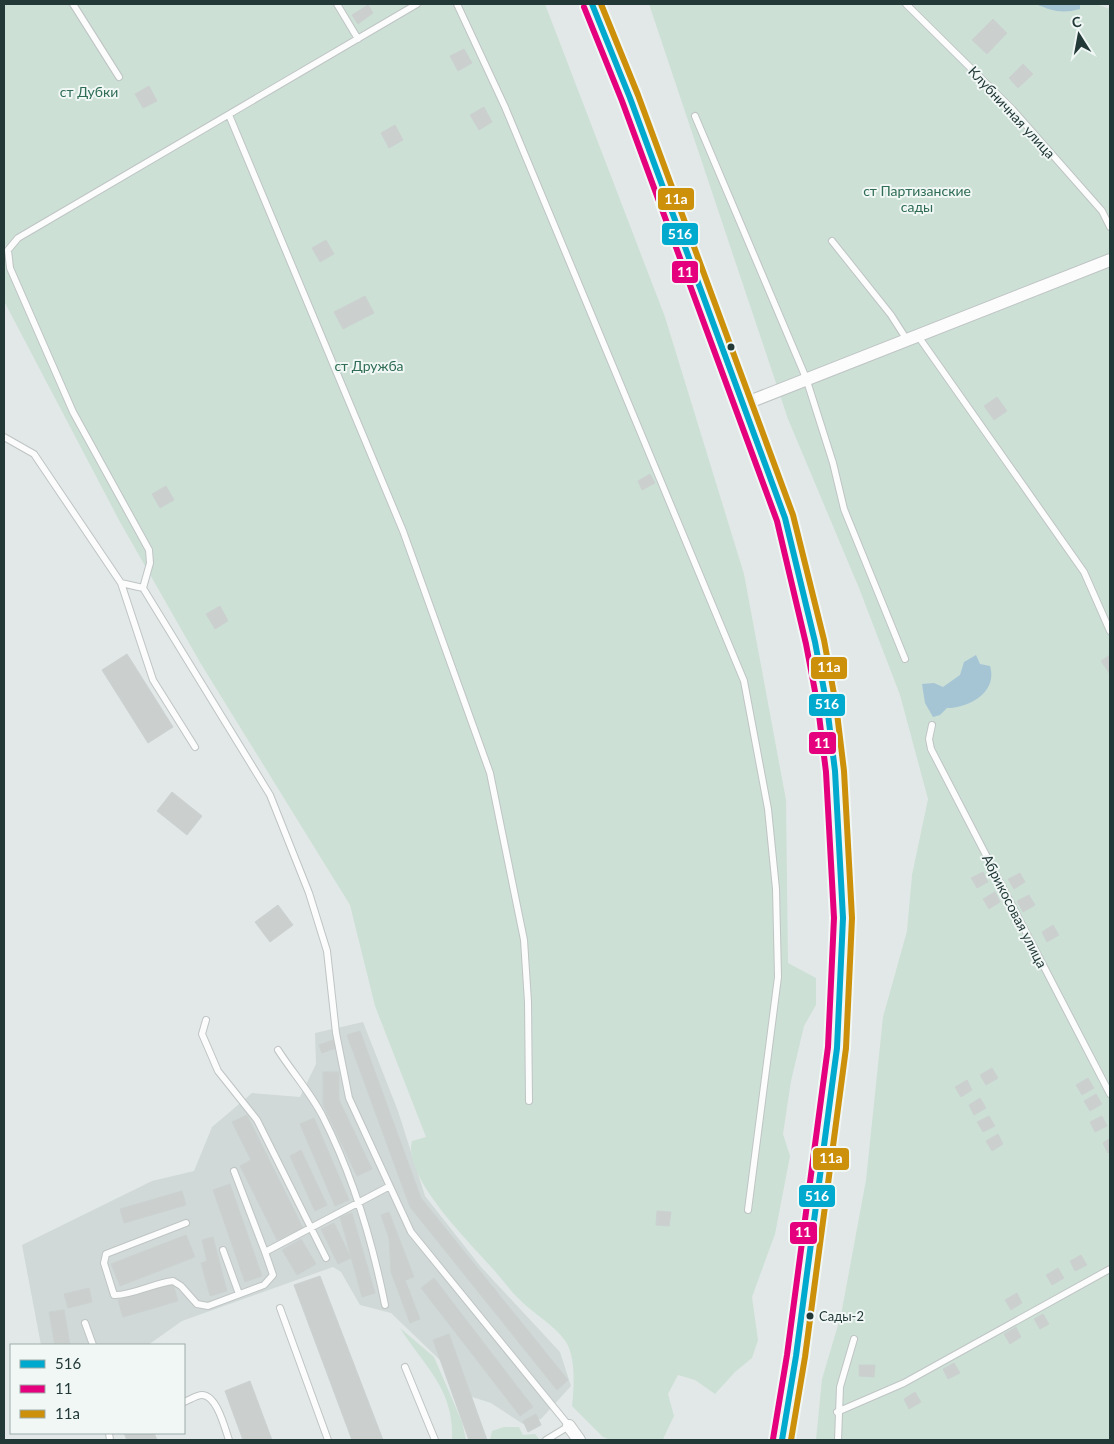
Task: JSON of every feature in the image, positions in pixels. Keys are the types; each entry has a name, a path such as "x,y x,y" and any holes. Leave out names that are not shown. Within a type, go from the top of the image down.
{"highway":[{"path":"592,4 630,98 785,518 814,642 835,771 843,918 837,1048 796,1356 782,1440"}],"street":[{"path":"744,404 1110,260"},
{"path":"569,1426 579,1440"}],"lane":[{"path":"73,4 119,76"},
{"path":"338,4 358,39"},
{"path":"142,588 150,563 149,550 73,412 10,268 8,250 18,238 416,4"},
{"path":"457,4 505,107 744,681 768,809 776,889 778,977 748,1210"},
{"name":"Клубничная улица","path":"906,4 1012,109 1102,211 1110,227"},
{"path":"229,115 403,531 490,773 524,940 528,1002 529,1101"},
{"path":"695,116 806,378 833,463 844,509 905,659"},
{"path":"832,241 891,315 912,338 1084,572 1110,631"},
{"path":"4,437 34,454 121,583 153,680 195,747"},
{"path":"121,583 142,588 270,795 309,893 327,950 336,1033 349,1098 388,1186 411,1232 569,1426 546,1440"},
{"name":"Абрикосовая улица","path":"932,725 929,739 931,749 1110,1094"},
{"path":"206,1020 202,1034 218,1071 257,1120 326,1258"},
{"path":"278,1050 322,1116 359,1201 376,1258 385,1304"},
{"path":"186,1223 106,1254 104,1262 114,1295 121,1295 158,1282 173,1281 181,1286 197,1304 208,1306 264,1285 273,1275 234,1171"},
{"path":"265,1252 388,1186"},
{"path":"223,1250 239,1294"},
{"path":"838,1412 904,1383 1110,1269"},
{"path":"280,1308 328,1440"},
{"path":"85,1324 93,1344"},
{"path":"838,1440 840,1387 854,1339"},
{"path":"405,1367 435,1440"},
{"path":"185,1402 202,1395 209,1397 216,1406 229,1440"}],"shaded area":[{"path":"363,1022 398,1111 425,1196 481,1267 560,1352 571,1386 541,1419 523,1424 491,1403 469,1396 455,1384 440,1360 391,1313 360,1305 341,1272 333,1267 182,1321 149,1344 41,1344 22,1245 152,1181 194,1171 212,1127 252,1093 300,1097 316,1064 315,1033"}],"green space":[{"name":"ст Дружба","path":"4,4 545,4 665,317 744,574 786,800 788,963 816,978 816,1005 804,1026 791,1081 783,1134 790,1156 775,1234 752,1297 758,1340 752,1358 735,1372 715,1394 695,1380 678,1375 668,1394 674,1416 663,1439 610,1440 603,1437 572,1406 573,1365 566,1342 556,1330 515,1295 455,1227 427,1191 417,1173 412,1156 412,1141 426,1137 375,1006 350,905 201,664 120,522 4,301"},
{"name":"ст Партизанские сады","path":"649,4 1096,4 1110,9 1110,1440 816,1440 822,1379 841,1315 866,1180 883,1017 907,931 912,875 928,799 900,695 859,588 788,419"},
{"path":"400,1328 434,1357 462,1422 466,1440 453,1440 448,1405 443,1392"},
{"path":"504,1427 519,1427 523,1435 535,1434 540,1440 490,1440 492,1431"}],"water":[{"path":"1036,4 1080,4 1080,9 1057,11"},
{"path":"976,655 980,664 990,666 990,684 986,691 972,702 947,708 940,715 933,717 925,703 922,684 934,683 943,687 960,675 964,662"}],"building":[{"path":"368,5 373,13 358,24 352,15"},
{"path":"993,19 1007,33 987,54 972,40"},
{"path":"464,49 472,63 458,71 450,56"},
{"path":"1023,64 1033,74 1018,88 1009,78"},
{"path":"149,86 157,101 143,108 135,94"},
{"path":"484,107 492,122 479,130 470,115"},
{"path":"395,125 403,140 389,148 381,133"},
{"path":"326,240 334,254 320,262 312,248"},
{"path":"365,296 374,313 343,329 334,312"},
{"path":"997,397 1007,411 994,420 984,406"},
{"path":"650,474 655,483 642,490 638,481"},
{"path":"166,486 174,500 160,508 152,494"},
{"path":"220,606 228,621 215,629 206,614"},
{"path":"127,654 173,727 148,743 102,670"},
{"path":"1110,655 1110,674 1101,661"},
{"path":"172,792 202,816 187,835 157,811"},
{"path":"983,872 988,882 977,888 971,878"},
{"path":"1020,873 1025,882 1014,889 1008,879"},
{"path":"995,892 1000,902 989,909 983,899"},
{"path":"1029,895 1035,905 1023,912 1017,901"},
{"path":"278,905 293,925 270,942 255,922"},
{"path":"1053,925 1059,935 1047,942 1042,932"},
{"path":"360,1031 421,1198 568,1380 557,1390 410,1207 347,1035"},
{"path":"333,1040 336,1048 322,1053 319,1045"},
{"path":"992,1068 998,1078 986,1085 980,1075"},
{"path":"323,1072 339,1072 339,1100 372,1169 357,1176 323,1105"},
{"path":"1088,1078 1094,1088 1082,1095 1076,1085"},
{"path":"967,1080 972,1090 961,1097 955,1087"},
{"path":"1096,1094 1102,1104 1090,1111 1084,1101"},
{"path":"980,1098 986,1108 974,1115 969,1105"},
{"path":"247,1115 303,1228 277,1240 240,1166 251,1160 232,1122"},
{"path":"989,1116 995,1126 983,1132 977,1122"},
{"path":"1102,1116 1107,1126 1095,1132 1090,1122"},
{"path":"314,1118 349,1200 335,1206 300,1124"},
{"path":"998,1134 1003,1144 992,1151 986,1141"},
{"path":"1110,1138 1110,1151 1108,1153 1103,1143"},
{"path":"301,1150 327,1205 315,1211 290,1156"},
{"path":"230,1184 262,1276 245,1282 213,1190"},
{"path":"182,1191 186,1205 124,1223 120,1209"},
{"path":"657,1211 671,1212 669,1226 656,1225"},
{"path":"389,1212 414,1277 405,1280 420,1319 410,1323 391,1272 389,1238 381,1215"},
{"path":"352,1213 375,1293 362,1297 340,1217"},
{"path":"334,1223 351,1258 338,1264 321,1229"},
{"path":"186,1235 195,1257 120,1286 111,1264"},
{"path":"213,1237 227,1291 210,1296 201,1263 207,1261 202,1240"},
{"path":"301,1239 316,1264 297,1275 282,1250"},
{"path":"1081,1255 1087,1265 1075,1271 1070,1261"},
{"path":"1058,1268 1064,1278 1052,1285 1046,1275"},
{"path":"320,1276 383,1440 352,1440 294,1285"},
{"path":"434,1278 533,1407 520,1416 421,1288"},
{"path":"173,1284 178,1301 123,1317 118,1300"},
{"path":"89,1288 92,1302 68,1308 64,1294"},
{"path":"1017,1293 1022,1303 1011,1310 1005,1300"},
{"path":"64,1310 70,1344 55,1344 49,1312"},
{"path":"1043,1314 1049,1324 1040,1329 1034,1319"},
{"path":"1016,1327 1021,1337 1010,1344 1004,1334"},
{"path":"449,1334 487,1440 469,1440 433,1340"},
{"path":"954,1363 960,1373 948,1379 943,1369"},
{"path":"859,1365 875,1365 874,1377 859,1376"},
{"path":"250,1381 272,1440 243,1440 225,1391"},
{"path":"915,1392 921,1402 909,1409 904,1399"},
{"path":"536,1414 541,1425 528,1432 523,1421"},
{"path":"124,1434 154,1434 157,1440 127,1440"}],"transit line":[{"name":"516","path":"592,4 630,98 785,518 815,642 827,706 835,771 843,918 837,1048 796,1356 782,1440"},
{"name":"11а","path":"601,4 638,95 793,515 824,640 836,705 844,771 852,918 846,1048 805,1357 791,1440"},
{"name":"11","path":"584,7 622,101 777,521 806,644 818,707 826,772 834,918 828,1047 787,1355 773,1439"}],"place":[{"name":"Сады-2","path":"810,1316"}],"park label":[{"name":"ст Дубки","path":"89,91"}]}
